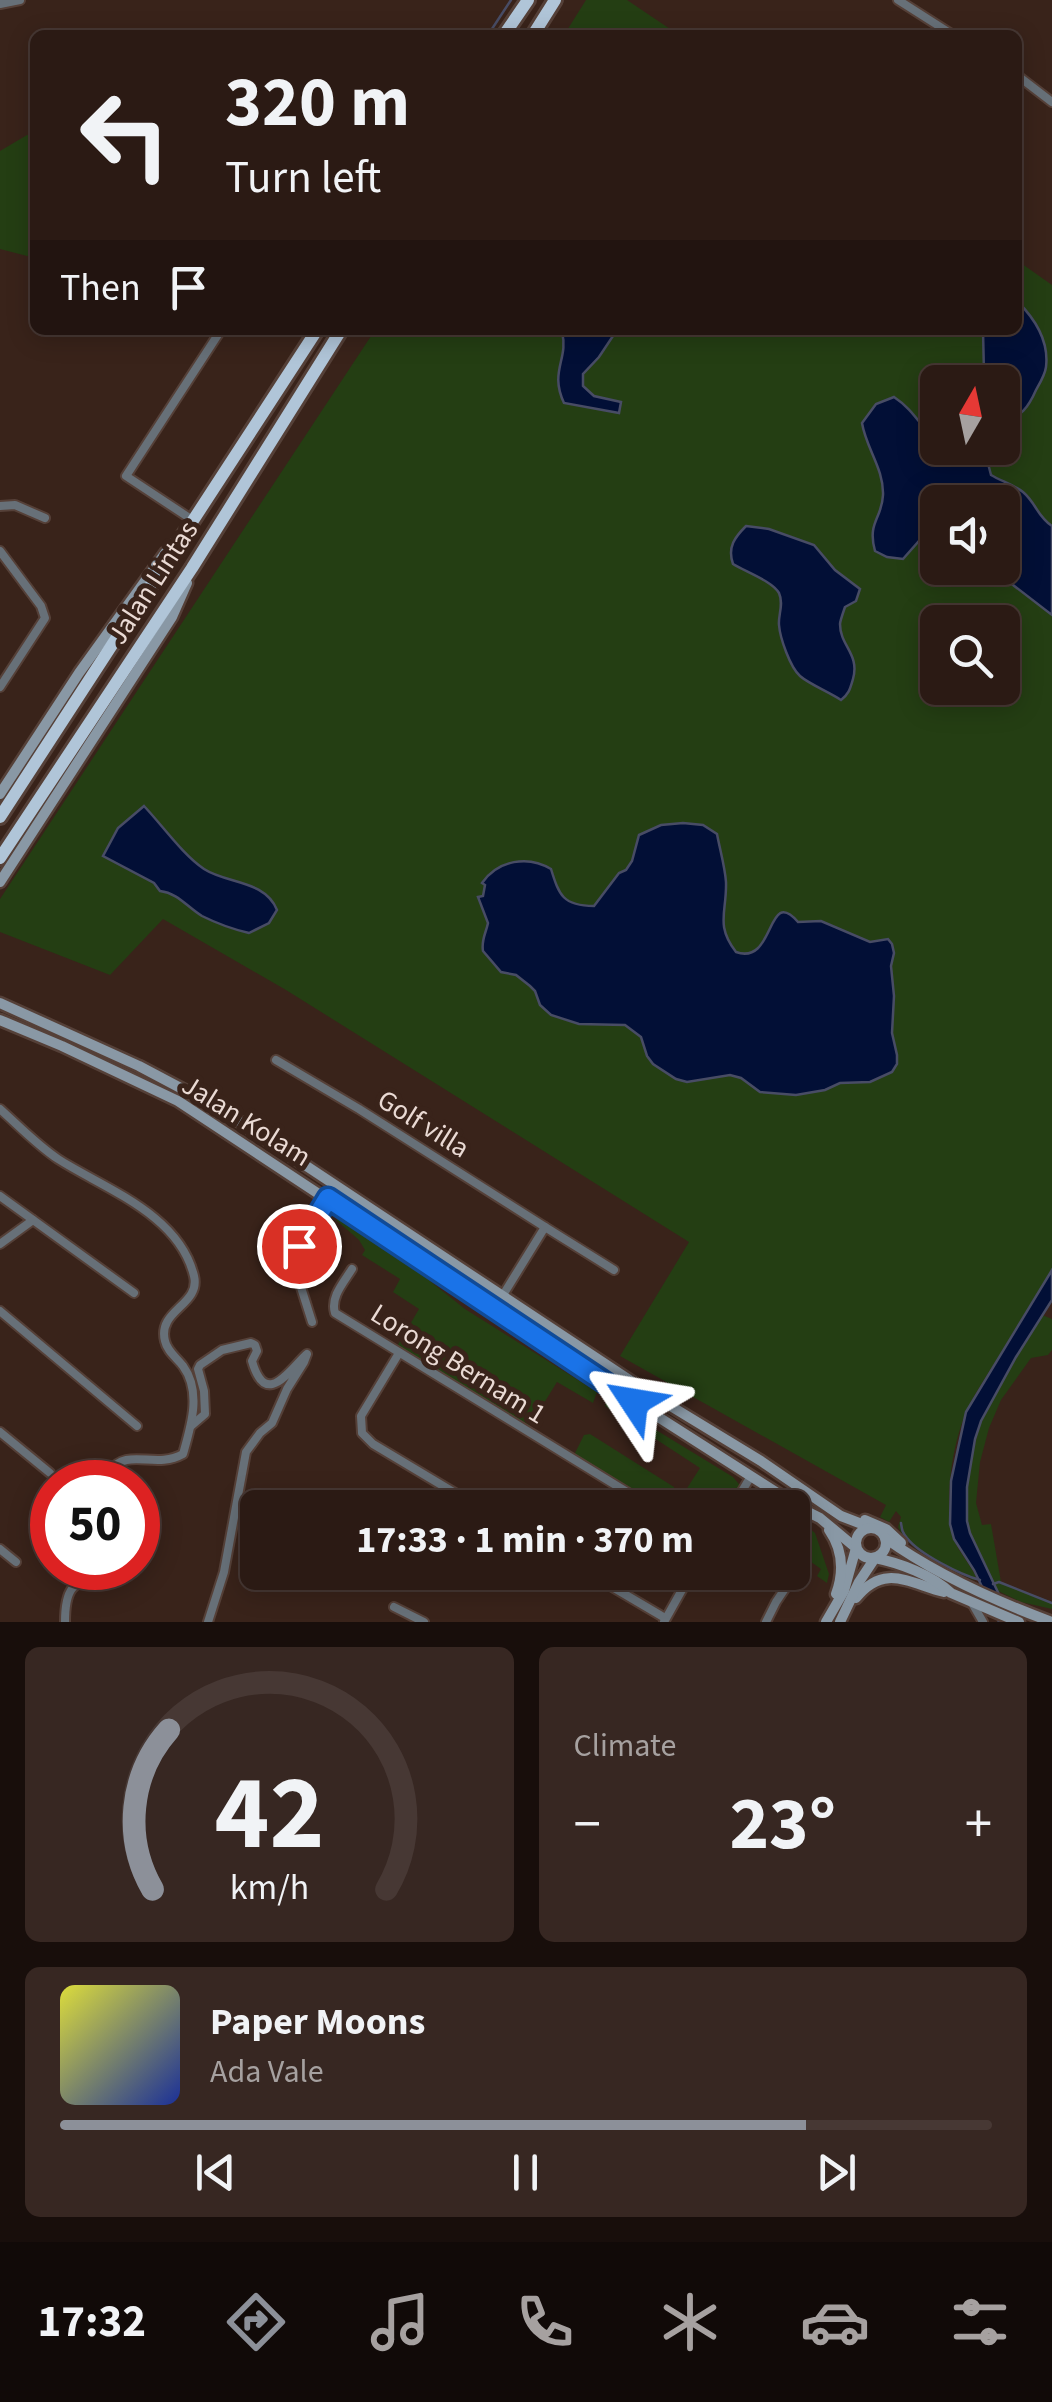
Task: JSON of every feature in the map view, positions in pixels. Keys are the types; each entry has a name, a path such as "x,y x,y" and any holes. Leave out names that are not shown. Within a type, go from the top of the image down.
{"highway":[{"path":"507,30 528,0"},
{"path":"536,30 556,0"},
{"name":"Jalan Lintas","path":"0,818 315,335"},
{"name":"Jalan Lintas","path":"0,858 192,568 338,335"}],"main road":[{"name":"Jalan Lintas","path":"0,794 108,632 173,542 193,523"},
{"path":"0,882 172,617 192,568"},
{"name":"Jalan Kolam","path":"0,1002 139,1066 222,1110 646,1391 761,1461 841,1516 872,1528"},
{"name":"Jalan Kolam","path":"0,1020 178,1101 773,1490"},
{"path":"449,1260 445,1268 451,1281"},
{"name":"Jalan Kolam","path":"831,1508 886,1529 925,1562"},
{"name":"Jalan Kolam","path":"810,1513 856,1548"},
{"path":"810,1515 832,1534 840,1551 834,1605"},
{"path":"826,1622 848,1582 857,1536 872,1528 880,1531 885,1538 884,1550 859,1582 842,1618"},
{"name":"Jalan Kolam","path":"885,1538 978,1591 1052,1622"},
{"path":"856,1548 862,1556 914,1571 951,1593"},
{"path":"842,1618 864,1588 892,1577 951,1593 1017,1621"}],"street":[{"path":"0,4 20,0"},
{"path":"898,0 944,30"},
{"path":"1022,79 1052,102"},
{"path":"193,523 126,476 218,335"},
{"path":"0,506 15,505 44,518"},
{"path":"0,551 45,618 0,686"},
{"name":"Golf villa","path":"276,1060 614,1270"},
{"path":"0,1110 56,1158 146,1210 178,1244 194,1274 195,1286 189,1298 165,1323 165,1343 186,1369 192,1386 190,1426 183,1454 170,1461 160,1460"},
{"path":"0,1196 134,1293"},
{"path":"312,1322 292,1259 328,1198"},
{"path":"0,1244 33,1220"},
{"path":"503,1295 546,1227"},
{"name":"Lorong Bernam 1","path":"352,1269 334,1298 335,1312 623,1490"},
{"path":"0,1311 137,1426"},
{"path":"190,1426 200,1421 206,1407 198,1369 218,1352 253,1344 258,1349 252,1360 255,1371 266,1382 275,1384 284,1380 306,1354 272,1422 246,1452 224,1572 208,1622"},
{"path":"398,1353 361,1416 362,1433 373,1444 450,1490"},
{"path":"0,1432 33,1460"},
{"path":"120,1460 157,1460"},
{"path":"743,1490 751,1476"},
{"path":"0,1549 16,1562"},
{"path":"64,1622 70,1590"},
{"path":"616,1590 664,1620 682,1590"},
{"path":"766,1622 784,1590"},
{"path":"972,1603 983,1622"},
{"path":"394,1607 424,1622"}],"green space":[{"path":"586,0 627,0 672,30 567,30"},
{"path":"30,135 30,257 0,249 0,151"},
{"path":"1022,264 1052,285 1052,1270 974,1396 957,1439 949,1491 951,1525 956,1544 977,1580 911,1544 898,1527 901,1517 896,1511 889,1522 880,1517 886,1505 620,1356 689,1242 286,990 163,919 110,975 0,932 0,899 372,335 1022,335"},
{"path":"342,1218 465,1309 597,1392 593,1403 557,1382 528,1429 396,1348 419,1309 393,1292 400,1279 362,1255 365,1250 359,1240 336,1220"},
{"path":"1042,1315 1052,1319 1052,1350 1048,1355 1031,1358 1001,1400 980,1462 976,1503 982,1525 991,1524 1001,1582 1052,1602 1052,1609 1021,1602 996,1590 970,1533 966,1505 970,1463 981,1421"},
{"path":"607,1400 733,1477 743,1489 686,1490 700,1468 605,1406"},
{"path":"590,1434 675,1490 631,1490 576,1457 584,1435"},
{"path":"810,1529 829,1574 827,1583 817,1576 821,1569 810,1561"}],"water":[{"path":"1022,307 1040,332 1046,367 1020,414 1020,365 984,365 983,335 1022,335"},
{"path":"562,335 614,335 583,374 583,386 594,396 621,402 619,413 564,403 558,382"},
{"path":"894,397 920,423 920,465 988,465 991,475 1010,485 920,485 920,540 903,559 875,551 873,533 883,485 862,423 876,404"},
{"path":"1020,490 1052,526 1052,615 1013,585 1020,585"},
{"path":"746,526 769,529 814,545 835,570 860,589 856,601 845,607 840,623 854,663 849,691 841,700 796,672 780,631 781,601 776,589 733,564 733,543"},
{"path":"144,806 204,869 264,893 277,910 269,923 249,933 219,924 103,856 118,828"},
{"path":"661,825 703,825 717,834 726,882 724,926 736,952 749,953 758,948 780,913 788,913 798,922 821,921 870,942 888,939 894,953 892,1033 897,1064 892,1072 870,1082 840,1083 796,1095 760,1092 730,1075 687,1082 676,1079 653,1064 641,1037 625,1025 579,1024 551,1015 540,1005 530,986 516,975 501,972 483,951 488,923 478,897 483,896 482,883 496,869 523,861 542,865 551,869 557,886 569,901 594,906 632,861 639,835"},
{"path":"1052,1270 1052,1300 981,1421 967,1487 970,1533 1012,1622 999,1622 954,1539 950,1524 951,1481 966,1412"}],"waterway":[{"path":"491,30 511,0"},
{"path":"901,1523 905,1536 921,1551 980,1580"},
{"path":"993,1584 999,1582 1052,1603"}],"route":[{"path":"299,1246 328,1198 634,1402"}]}
